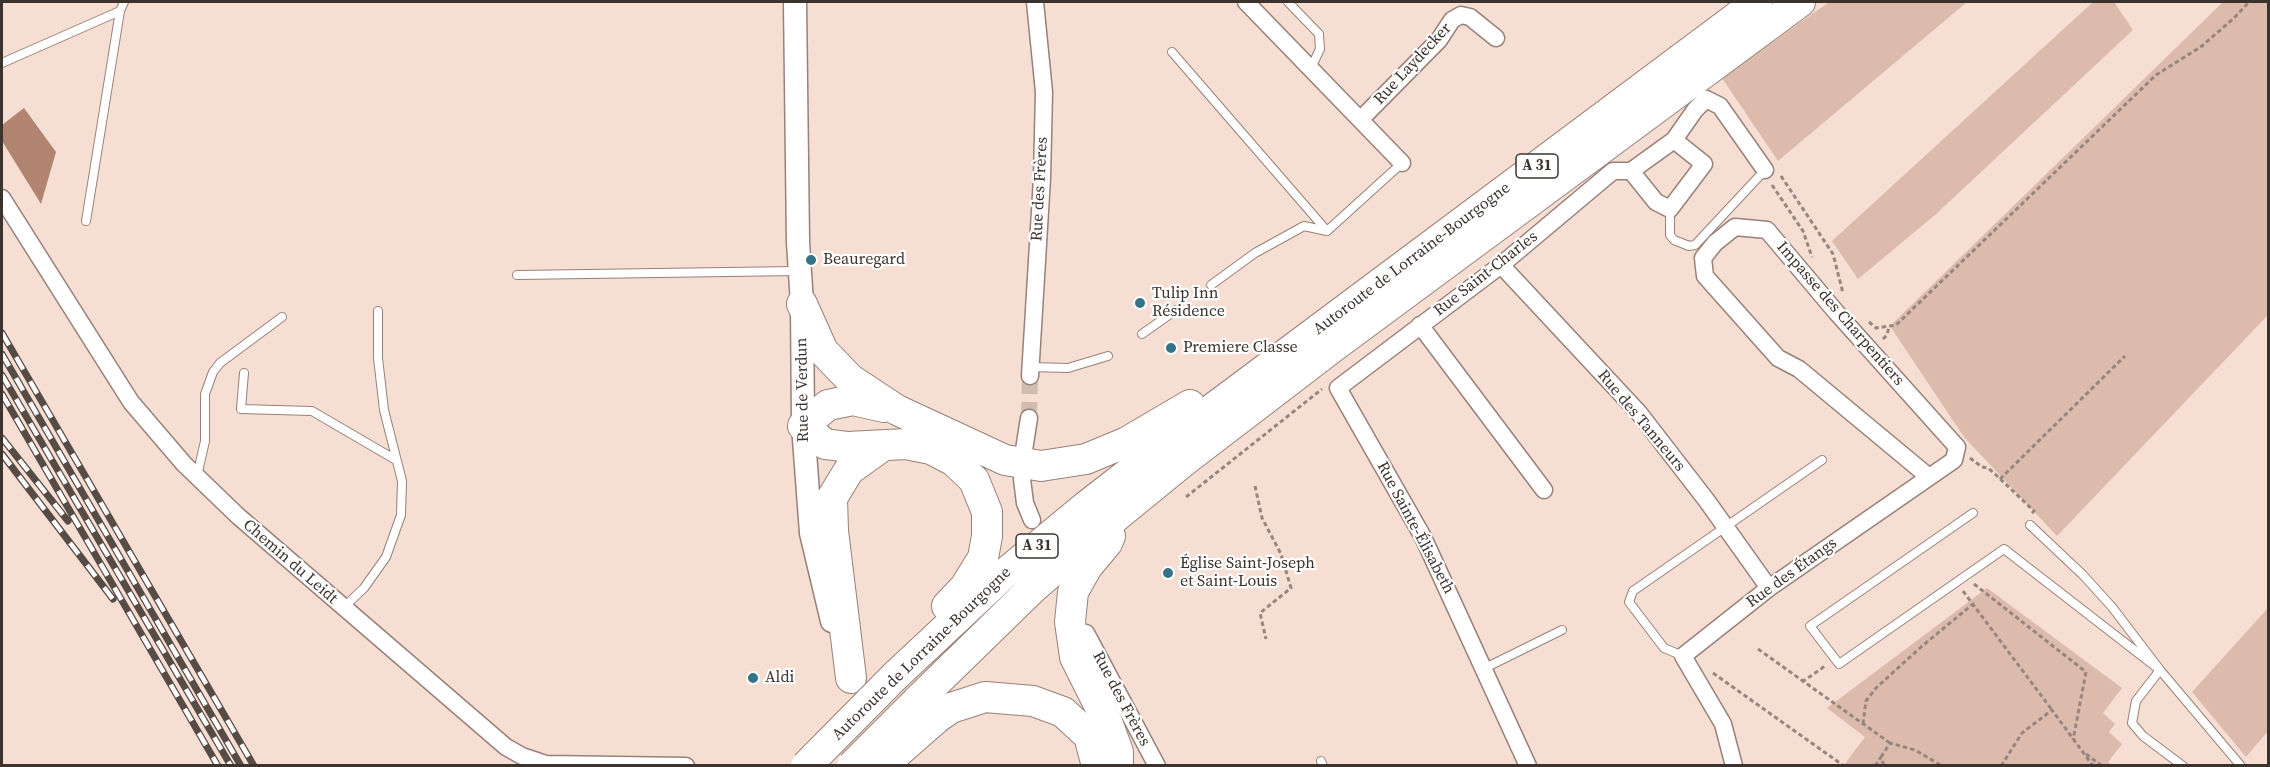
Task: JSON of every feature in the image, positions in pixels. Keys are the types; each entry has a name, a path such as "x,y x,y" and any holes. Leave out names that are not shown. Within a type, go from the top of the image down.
{"highway":[{"name":"Autoroute de Lorraine-Bourgogne","path":"806,765 895,676 1003,575 1084,507 1757,2"},
{"name":"Autoroute de Lorraine-Bourgogne","path":"852,765 927,709 1034,587 1119,514 1342,340 1800,2"},
{"path":"802,304 823,351 850,379 897,410 1005,460 1041,466 1086,459 1127,442 1317,330"},
{"path":"895,676 933,621 965,587 983,558 987,536 987,512 974,480 954,461 931,449 906,444 848,447 825,444 803,426 828,405 853,400 897,410"},
{"path":"851,678 833,531 832,498 849,470 881,447"},
{"path":"1118,765 1118,752 1106,719 1075,657 1070,622 1073,592 1087,567 1107,543 1119,514"},
{"path":"881,758 927,709 951,708 985,697 1033,701 1063,712 1089,736 1097,765"}],"main road":[{"name":"Rue de Verdun","path":"795,2 803,426 811,534 835,631 881,758"}],"street":[{"name":"Rue des Frères","path":"1030,371 1042,178 1044,92 1035,2"},
{"name":"Rue Laydecker","path":"1246,2 1402,163"},
{"name":"Rue Laydecker","path":"1361,119 1439,40 1452,20 1461,15 1470,17 1496,38"},
{"name":"Rue Saint-Charles","path":"1544,490 1420,325 1501,264 1613,171 1631,171 1674,140 1695,110 1706,99 1720,106 1765,170"},
{"path":"1631,171 1656,202 1670,209 1704,164 1674,140"},
{"name":"Chemin du Leidt","path":"2,198 131,402 197,477 343,608 506,747 522,756 546,764 686,765"},
{"name":"Impasse des Charpentiers","path":"1929,477 1799,369 1778,358 1705,276 1703,258 1716,243 1735,227 1767,230 1957,447"},
{"name":"Rue des Tanneurs","path":"1501,264 1639,413 1769,588"},
{"path":"1338,388 1420,325"},
{"name":"Rue Sainte-Élisabeth","path":"1338,388 1423,537 1528,765"},
{"path":"1024,450 1029,418"},
{"path":"1929,477 1954,460 1957,447"},
{"name":"Rue des Étangs","path":"1683,656 1769,588 1929,477"},
{"path":"1022,479 1025,503 1032,520"},
{"name":"Rue des Frères","path":"1086,633 1157,765"},
{"path":"1683,656 1723,724 1734,765"},
{"path":"844,765 881,758"},
{"path":"852,765 881,758"}],"lane":[{"path":"86,221 120,11 124,2"},
{"path":"1288,2 1319,34 1320,49 1311,68"},
{"path":"2,63 120,11"},
{"path":"1172,52 1327,231"},
{"path":"1327,231 1402,163"},
{"path":"1670,209 1670,235 1674,240 1689,246 1695,245 1765,170"},
{"path":"1211,285 1256,253 1304,226 1327,231"},
{"path":"517,275 801,271"},
{"path":"1142,334 1176,310"},
{"path":"343,608 364,588 386,557 401,515 402,481 384,410 378,358 378,311"},
{"path":"197,477 205,441 205,394 208,381 220,363 282,317"},
{"path":"1030,371 1068,368 1108,357"},
{"path":"244,373 241,409 312,411 396,460"},
{"path":"1683,656 1664,648 1629,602 1632,591 1822,460"},
{"path":"1972,513 1810,626 1839,664 2004,549 2160,670"},
{"path":"2028,522 2083,575 2112,607 2160,670 2241,765"},
{"path":"1485,668 1562,630"},
{"path":"2160,670 2136,701 2132,723 2143,736 2183,765"}],"path":[{"path":"1862,317 1876,328 1896,325 2156,75 2202,46 2249,2"},
{"path":"1765,170 1774,192 1803,231 1814,262 1821,294"},
{"path":"1765,170 1782,176 1833,254 1840,286 1847,301"},
{"path":"2000,479 2125,356"},
{"path":"1186,497 1323,388 1338,388"},
{"path":"1957,447 1982,467 1988,468 2034,511 2028,522"},
{"path":"1255,486 1262,518 1281,554 1291,588 1260,613 1266,639"},
{"path":"1965,577 2086,672 2073,740"},
{"path":"1957,583 2093,765"},
{"path":"1863,724 1866,701 1876,688 1973,604"},
{"path":"1758,649 1890,743 1915,750 1942,765"},
{"path":"1683,656 1724,679 1844,765"},
{"path":"1802,682 1835,659"},
{"path":"2001,765 2022,733 2052,710"},
{"path":"1875,765 1890,743"},
{"path":"2082,751 2102,765"},
{"path":"1881,757 1884,765"}],"shaded area":[{"path":"1829,2 1967,2 1778,161 1722,78"},
{"path":"2093,2 2114,2 2133,30 1935,215 1858,279 1832,241"},
{"path":"2223,2 2268,2 2268,315 2057,536 1964,437 1890,326"},
{"path":"24,108 56,152 41,204 2,141 2,125"},
{"path":"1987,588 2122,688 2103,713 2115,724 2109,732 2122,744 2108,762 2112,765 1844,765 1865,737 1827,708"},
{"path":"2268,608 2268,731 2246,757 2192,692"}],"tunnel":[{"path":"1029,418 1030,376"}],"railway":[{"path":"2,333 254,766"},
{"path":"2,354 241,766"},
{"path":"2,375 231,766"},
{"path":"2,394 218,766"},
{"path":"2,438 68,521"},
{"path":"2,454 113,599"}],"place":[{"name":"Beauregard","path":"811,260"},
{"name":"Tulip Inn Résidence","path":"1140,303"},
{"name":"Premiere Classe","path":"1171,348"},
{"name":"Église Saint-Joseph et Saint-Louis","path":"1168,573"},
{"name":"Aldi","path":"753,678"}]}
